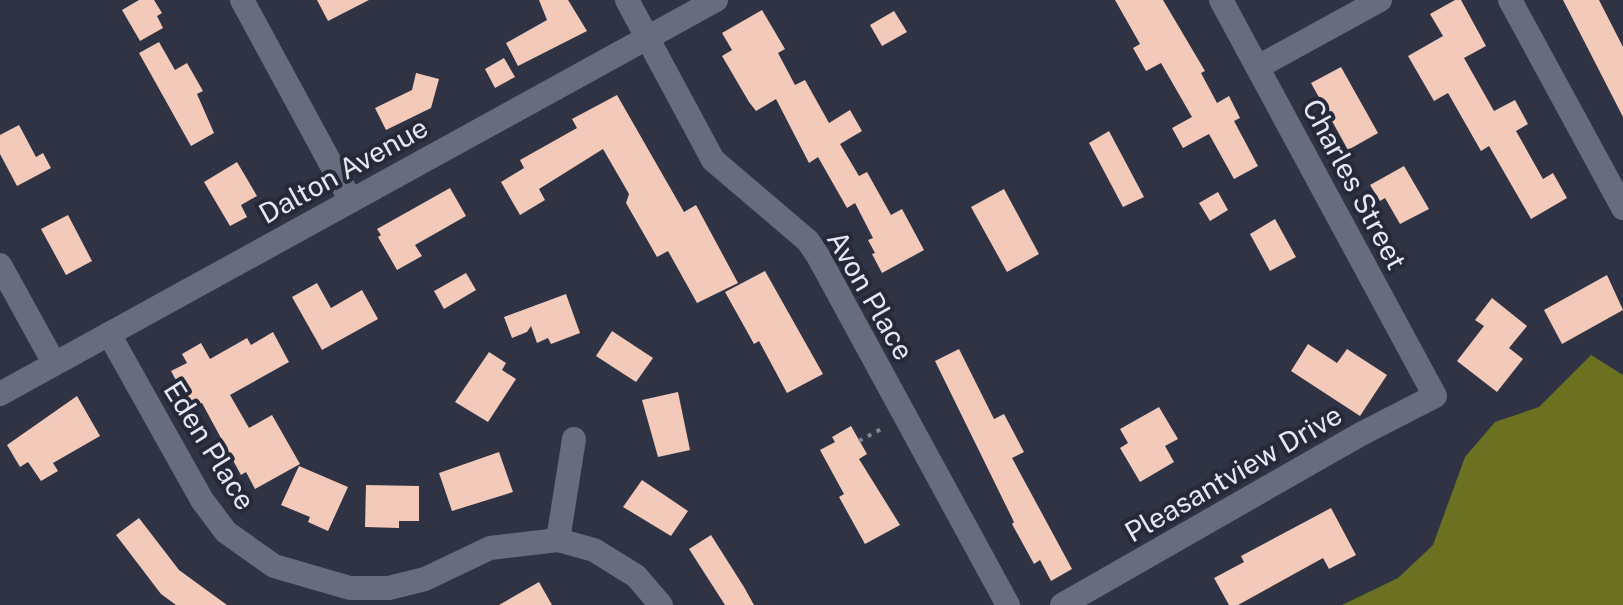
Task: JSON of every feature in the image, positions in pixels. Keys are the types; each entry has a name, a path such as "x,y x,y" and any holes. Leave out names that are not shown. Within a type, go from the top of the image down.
{"street":[{"path":"242,0 351,201"},
{"name":"Avon Place","path":"627,0 713,160 808,241 820,259 1008,605"},
{"name":"Dalton Avenue","path":"0,394 716,0"},
{"name":"Charles Street","path":"1221,0 1435,396"},
{"path":"1258,67 1380,0"},
{"path":"1510,0 1623,208"},
{"path":"0,265 54,363"},
{"name":"Eden Place","path":"109,334 202,500 226,532 274,566 350,588 389,588 425,579 490,548 558,540 594,550 636,576 661,605"},
{"name":"Pleasantview Drive","path":"1062,605 1361,434 1435,396"},
{"path":"558,540 574,439"}],"path":[{"path":"859,441 891,423"}],"green space":[{"path":"1591,355 1623,375 1623,605 1342,605 1398,578 1433,545 1465,457 1495,422 1539,407"}],"building":[{"path":"139,0 154,0 162,13 157,16 163,28 140,41 122,10"},
{"path":"317,0 369,0 328,21"},
{"path":"539,0 568,0 587,31 518,66 506,43 547,20"},
{"path":"1115,0 1163,0 1205,71 1201,73 1217,103 1229,96 1240,118 1234,121 1258,166 1234,179 1209,134 1183,148 1172,128 1192,117 1161,63 1146,71 1133,48 1140,44"},
{"path":"1455,0 1461,0 1486,46 1464,58 1494,111 1515,100 1528,124 1516,131 1543,179 1553,173 1567,198 1531,219 1489,146 1481,151 1448,93 1434,101 1408,56 1443,36 1430,14"},
{"path":"1563,0 1599,0 1623,47 1623,117"},
{"path":"762,10 785,49 778,53 795,85 805,80 829,123 850,110 862,131 840,144 859,176 867,172 891,215 902,209 924,250 882,273 868,240 873,238 855,203 847,208 818,157 809,163 776,99 756,111 749,102 722,56 732,50 722,33"},
{"path":"894,11 907,32 882,46 870,25"},
{"path":"159,42 175,70 187,63 203,91 197,94 214,133 191,146 139,53"},
{"path":"504,58 515,77 495,88 485,69"},
{"path":"1341,67 1378,133 1348,150 1311,83"},
{"path":"416,73 439,79 431,108 386,130 375,108 412,90"},
{"path":"617,95 684,212 696,205 738,283 697,303 668,251 657,257 626,203 629,194 603,149 539,189 545,200 520,215 501,182 524,168 520,160 577,128 572,119"},
{"path":"19,125 36,157 43,153 51,168 17,186 0,154 0,135"},
{"path":"1109,131 1144,197 1123,207 1089,143"},
{"path":"237,162 257,196 241,205 247,217 230,226 204,182"},
{"path":"1404,166 1429,209 1400,224 1385,198 1380,201 1370,185"},
{"path":"450,188 466,216 415,245 422,256 397,270 378,237 381,235 377,229"},
{"path":"1004,189 1039,254 1007,272 971,207"},
{"path":"1218,192 1228,210 1210,221 1199,203"},
{"path":"68,215 92,261 66,275 41,229"},
{"path":"1275,219 1296,257 1270,271 1250,234"},
{"path":"765,271 823,374 787,393 759,341 754,344 725,292"},
{"path":"466,273 476,290 444,309 434,291"},
{"path":"1607,275 1623,310 1562,344 1544,310"},
{"path":"317,283 331,308 362,290 378,319 322,350 292,297"},
{"path":"566,294 580,333 551,344 548,338 537,343 531,326 527,332 512,338 504,317"},
{"path":"1492,298 1527,326 1509,348 1523,359 1497,392 1457,361 1484,326 1475,320"},
{"path":"612,331 653,358 636,382 596,356"},
{"path":"273,332 289,362 230,395 249,428 272,415 300,464 255,489 246,472 241,475 202,403 191,408 171,371 187,363 182,354 201,343 210,359 247,338 251,345"},
{"path":"1308,344 1337,363 1347,349 1387,375 1360,416 1291,371"},
{"path":"959,349 994,419 1004,414 1024,452 1012,458 1072,569 1051,581 1040,560 1034,564 1012,524 1014,522 935,361"},
{"path":"489,352 506,363 502,370 516,379 488,422 455,402"},
{"path":"678,392 690,450 658,457 642,400"},
{"path":"77,396 100,436 53,463 58,471 41,481 28,462 20,467 7,445"},
{"path":"1159,407 1178,439 1165,446 1174,462 1140,482 1120,448 1128,443 1120,429"},
{"path":"851,426 867,454 859,459 900,525 865,544 839,497 844,494 820,450 835,442 832,437"},
{"path":"499,452 513,492 452,511 439,473"},
{"path":"299,466 348,487 328,531 308,522 310,517 281,505"},
{"path":"642,480 688,511 671,536 623,507"},
{"path":"366,485 419,486 419,521 399,521 399,528 365,527"},
{"path":"1331,508 1356,555 1329,569 1323,558 1238,605 1229,605 1214,578 1244,562 1241,556"},
{"path":"139,518 179,570 227,605 176,605 161,594 116,535"},
{"path":"711,535 754,605 725,605 689,549"},
{"path":"539,582 552,605 499,605"}]}
